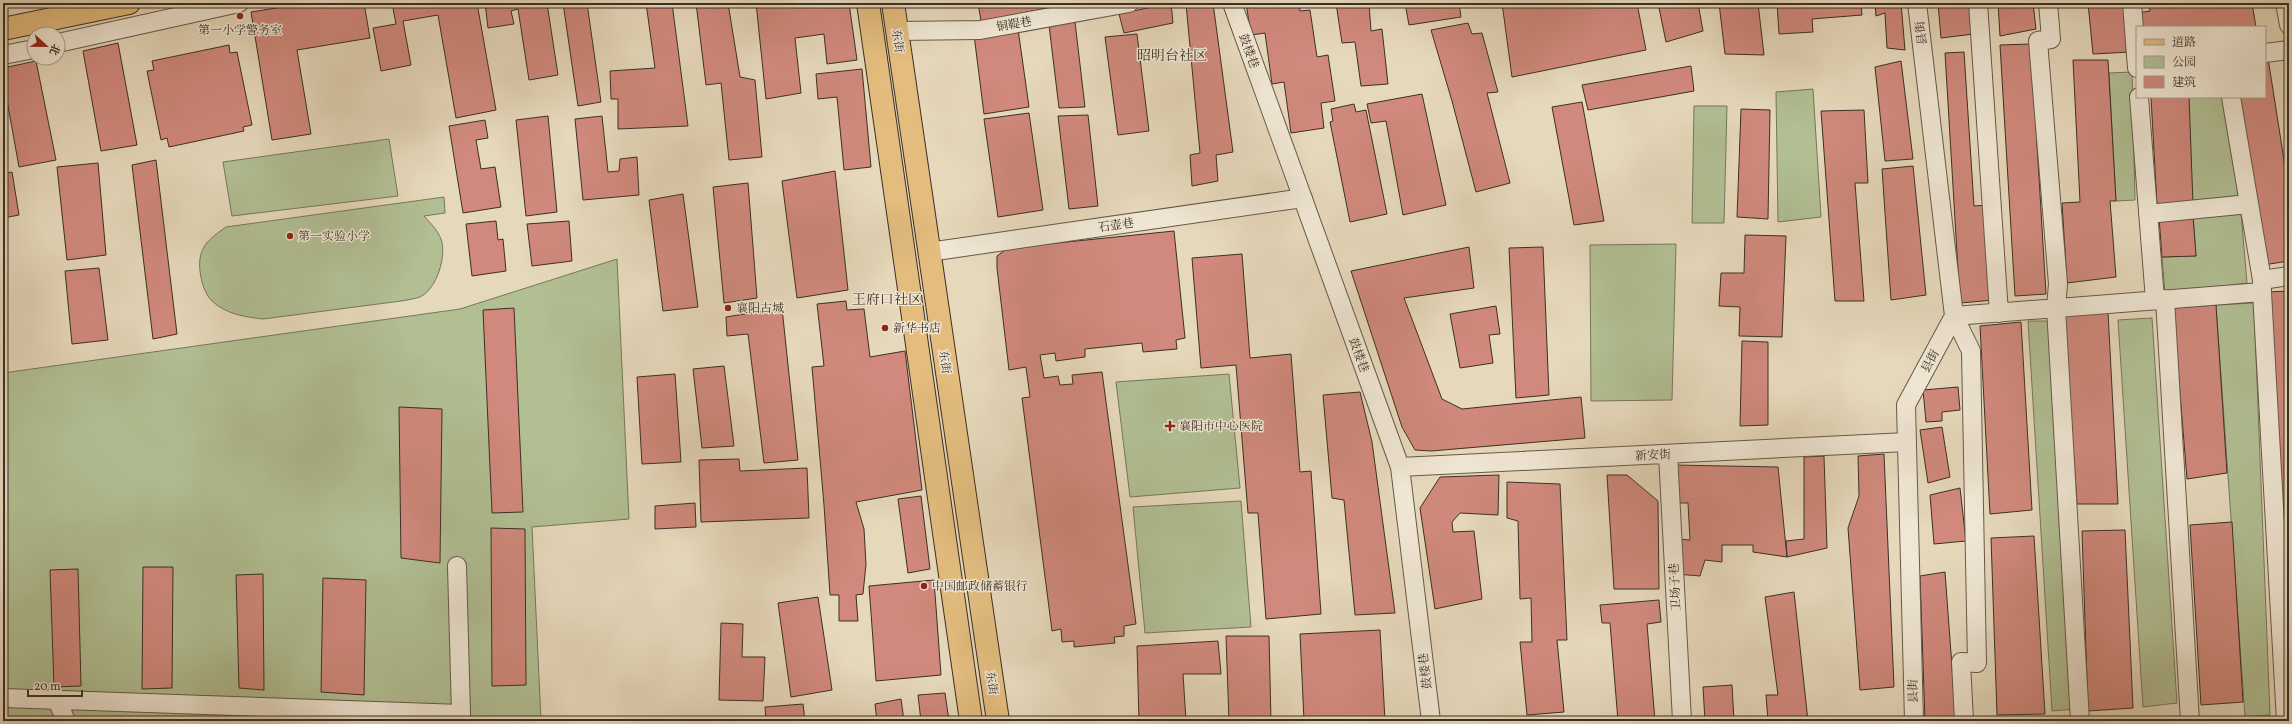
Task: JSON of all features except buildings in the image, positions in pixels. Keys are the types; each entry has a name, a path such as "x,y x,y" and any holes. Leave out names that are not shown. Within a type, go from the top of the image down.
{"main road":[{"path":"3,29 129,3"},
{"name":"东街","path":"868,3 971,721"},
{"name":"东街","path":"893,3 998,721"}],"street":[{"path":"66,41 239,3"},
{"name":"铜鞮巷","path":"897,31 980,30 1130,3"},
{"name":"鼓楼巷","path":"1232,3 1400,467 1431,721"},
{"name":"县街","path":"1914,721 1906,405 1954,316 1917,3"},
{"path":"1978,3 1999,313"},
{"path":"2048,3 2051,39 2038,41 2058,284 2056,308 2080,721"},
{"path":"2132,3 2136,55"},
{"path":"2285,3 2289,25"},
{"path":"2266,53 2289,50"},
{"path":"3,56 26,51"},
{"path":"2139,98 2148,214 2160,300 2190,721"},
{"path":"2231,98 2262,286 2286,721"},
{"name":"石壶巷","path":"929,252 1303,198"},
{"path":"2148,214 2249,204"},
{"path":"1964,721 1961,662 1977,663 1971,351 1954,316 2160,300 2262,286 2289,276"},
{"name":"新安街","path":"1400,467 1907,442"},
{"name":"卫场子巷","path":"1668,454 1682,721"},
{"path":"3,698 461,718 457,566"},
{"path":"57,700 66,721"}],"green space":[{"path":"2132,72 2135,200 2116,201 2109,73"},
{"path":"1813,89 1821,217 1778,222 1776,92"},
{"path":"2173,98 2224,98 2240,200 2182,205"},
{"path":"1694,106 1727,106 1724,223 1692,223"},
{"path":"389,139 398,196 232,216 223,162"},
{"path":"444,197 445,213 424,216 434,227 441,239 443,254 436,279 426,293 420,297 401,301 263,319 242,316 222,309 211,300 205,291 200,271 201,254 205,246 214,235 226,227"},
{"path":"2241,213 2247,283 2165,294 2162,257 2196,256 2193,216"},
{"path":"1676,244 1672,400 1591,401 1590,245"},
{"path":"617,259 629,519 532,527 541,721 3,721 3,373 460,309"},
{"path":"2254,303 2270,715 2245,717 2216,305"},
{"path":"2152,318 2177,703 2143,707 2118,320"},
{"path":"2028,321 2051,321 2076,709 2052,711"},
{"path":"1229,374 1240,488 1130,497 1116,382"},
{"path":"1241,501 1251,627 1145,633 1133,507"}],"place":[{"name":"第一小学警务室","path":"240,16"},
{"name":"第一实验小学","path":"290,236"},
{"name":"襄阳古城","path":"728,308"},
{"name":"新华书店","path":"885,328"},
{"name":"襄阳市中心医院","path":"1170,426"},
{"name":"中国邮政储蓄银行","path":"924,586"}],"district":[{"name":"昭明台社区","path":"1172,55"},
{"name":"王府口社区","path":"887,299"}]}
